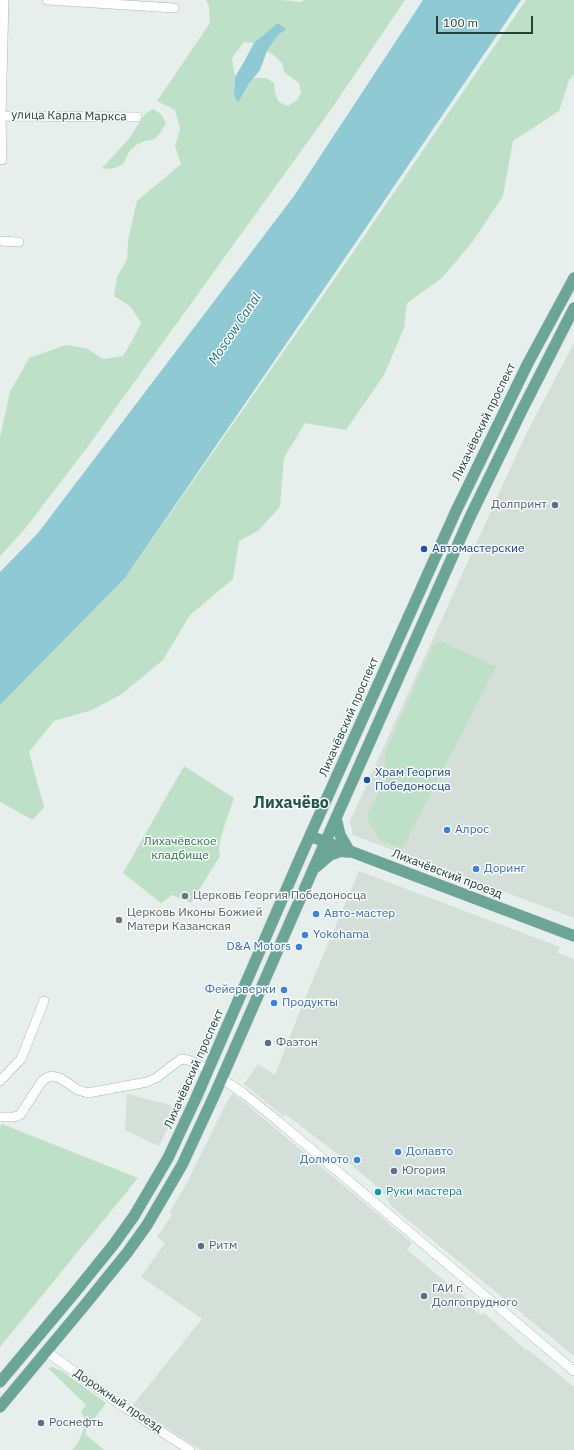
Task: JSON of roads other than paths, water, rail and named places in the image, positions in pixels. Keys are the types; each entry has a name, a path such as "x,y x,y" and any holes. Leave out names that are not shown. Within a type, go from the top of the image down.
{"main road":[{"name":"Лихачёвский проспект","path":"0,1382 93,1270 134,1216 168,1158 209,1070 310,836 456,510 528,363 574,278"},
{"path":"0,1407 106,1280 147,1225 182,1165 222,1080 312,871 470,517 518,416 574,308"},
{"path":"336,818 340,835 350,852"},
{"name":"Лихачёвский проезд","path":"310,836 574,936"},
{"path":"312,871 330,855 341,851 350,852"}],"street":[{"path":"2,160 0,116 4,0"},
{"path":"47,0 174,8"},
{"name":"улица Карла Маркса","path":"0,116 138,117"},
{"path":"0,241 18,242"},
{"path":"0,1080 21,1059 44,1001"},
{"path":"0,1117 14,1117 20,1114 42,1081 52,1076 60,1078 78,1090 88,1093 147,1082 163,1073 181,1059 188,1060 209,1070"},
{"path":"222,1080 243,1093 574,1371"},
{"name":"Дорожный проезд","path":"46,1352 124,1407 190,1450"}],"water":[{"name":"Moscow Canal","path":"423,0 521,0 125,578 0,705 0,572 38,533 294,196"},
{"path":"278,23 286,29 278,35 267,51 260,70 248,85 238,103 234,95 235,77 254,43"}],"place":[{"name":"Долпринт","path":"555,505"},
{"name":"Автомастерские","path":"424,549"},
{"name":"Храм Георгия Победоносца","path":"367,780"},
{"name":"Алрос","path":"447,830"},
{"name":"Доринг","path":"476,869"},
{"name":"Церковь Георгия Победоносца","path":"185,896"},
{"name":"Авто-мастер","path":"316,914"},
{"name":"Церковь Иконы Божией Матери Казанская","path":"119,920"},
{"name":"Yokohama","path":"305,935"},
{"name":"D&A Motors","path":"299,947"},
{"name":"Фейерверки","path":"284,990"},
{"name":"Продукты","path":"274,1003"},
{"name":"Фаэтон","path":"268,1043"},
{"name":"Долавто","path":"398,1152"},
{"name":"Долмото","path":"357,1160"},
{"name":"Югория","path":"394,1171"},
{"name":"Руки мастера","path":"378,1192"},
{"name":"Ритм","path":"201,1246"},
{"name":"ГАИ г. Долгопрудного","path":"424,1296"},
{"name":"Роснефть","path":"41,1423"}],"district":[{"name":"Лихачёво","path":"291,803"}],"park label":[{"name":"Лихачёвское кладбище","path":"180,849"}]}
